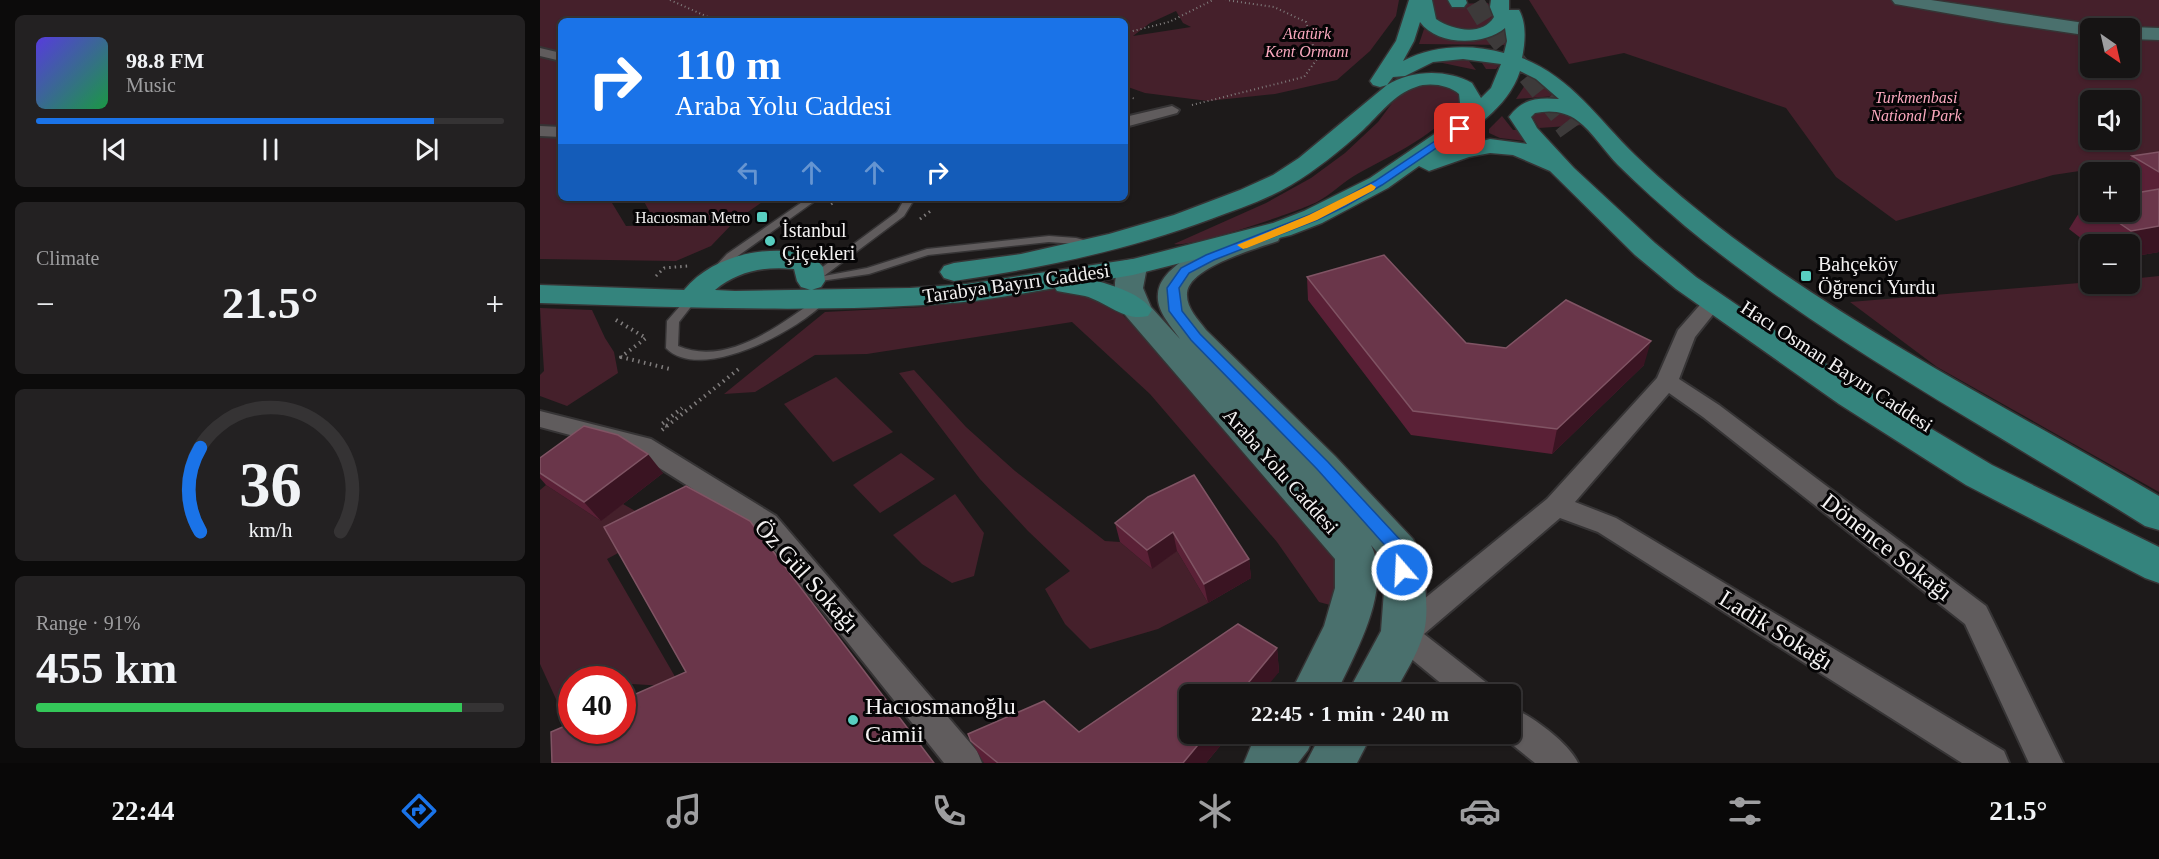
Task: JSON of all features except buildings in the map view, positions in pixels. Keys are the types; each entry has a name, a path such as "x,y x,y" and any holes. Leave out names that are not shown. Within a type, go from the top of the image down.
{"main road":[{"path":"1348,131 1405,41 1418,0"},
{"path":"1423,0 1424,10 1432,25 1449,32 1472,34 1498,27 1503,17 1499,7 1505,5 1566,93 1569,126"},
{"name":"Tarabya Bayırı Caddesi","path":"540,294 701,289 817,290 910,297 1008,288 1133,267 1282,229 1313,217 1379,183 1460,129 1477,115 1500,91 1513,61 1516,41 1505,5"},
{"path":"1370,97 1405,67 1428,58 1469,54 1513,61 1540,73 1566,93"},
{"name":"Tarabya Bayırı Caddesi","path":"817,290 982,269 1096,247 1196,216 1261,191 1306,164 1400,87 1408,83 1430,79 1454,83 1470,93 1471,102 1462,116 1460,129"},
{"path":"1569,126 1572,109 1551,104 1527,108 1520,117 1528,131 1565,172 1645,249 1713,302 1851,396 1962,465 2042,509 2159,566"},
{"path":"1569,126 1635,169 1693,219 1810,304 1947,390 2159,515"},
{"name":"Hacı Osman Bayırı Caddesi","path":"1569,126 1602,164 1678,231 1805,325 2010,449 2159,530"},
{"name":"Hacı Osman Bayırı Caddesi","path":"1569,126 1591,177 1625,210 1695,270 1745,308 1936,430 2159,557"},
{"path":"1379,183 1461,152 1490,145 1529,151 1565,172"},
{"path":"1133,267 1162,240 1227,213 1261,191"},
{"path":"701,289 728,269 760,260 791,260 808,265 817,290"},
{"name":"Tarabya Bayırı Caddesi","path":"540,275 701,289"},
{"path":"1008,288 1089,286 1105,291 1137,310"}],"street":[{"path":"1901,0 2080,28"},
{"path":"2140,33 2159,34"},
{"path":"540,52 558,56"},
{"path":"1128,121 1172,110"},
{"path":"540,131 558,132"},
{"name":"Araba Yolu Caddesi","path":"1282,229 1210,257 1185,271 1173,288 1176,311 1195,337 1322,465 1399,550 1406,591 1402,634 1375,684"},
{"name":"Araba Yolu Caddesi","path":"1133,267 1128,288 1137,310 1355,554 1356,588 1345,628 1318,684"},
{"path":"1464,684 1402,634 1556,506 1667,381 1685,335 1713,302"},
{"name":"Dönence Sokağı","path":"1667,381 1711,411 1976,615 2046,763"},
{"name":"Öz Gül Sokağı","path":"540,419 642,445 767,523 965,763"},
{"name":"Ladik Sokağı","path":"1556,506 1607,525 1992,763"},
{"path":"1521,731 1561,763"},
{"path":"1269,763 1283,744"},
{"path":"1330,763 1342,744"}],"lane":[{"path":"810,201 731,256 673,321 672,348 679,353 720,357 753,342 817,290 901,213 908,201"}],"path":[{"path":"670,0 710,18"},
{"path":"1128,32 1169,22 1214,0"},
{"path":"1172,110 1304,77 1317,59 1306,22 1274,7 1226,0"},
{"path":"634,360 675,370"},
{"path":"642,445 747,362"},
{"path":"667,426 662,424 682,408"}],"green space":[{"name":"Atatürk Kent Ormanı","path":"540,0 1399,0 1396,16 1370,51 1337,80 1275,94 1208,101 1145,93 1128,87 1128,18 558,18 558,201 611,201 626,226 657,225 644,201 764,201 735,221 711,246 676,261 540,259","holes":["1176,11 1183,23 1191,27 1133,36 1150,23"]},
{"path":"1433,0 1449,0 1451,4 1488,3 1493,11 1493,18 1486,26 1478,29 1456,29 1438,19 1433,11"},
{"name":"Turkmenbasi National Park","path":"1529,0 2159,0 2159,159 2139,162 2080,162 2080,171 2053,175 1896,221 1836,177 1786,108 1624,53 1569,64"},
{"path":"1424,29 1464,38 1496,36 1505,33 1506,45 1419,44"},
{"path":"1469,57 1501,63 1496,69 1486,69 1480,60 1469,61 1476,70 1433,61"},
{"path":"1532,74 1556,96 1516,99"},
{"path":"1440,83 1460,92 1462,101 1452,113 1415,142 1354,176 1322,199 1306,207 1244,228 1201,241 1174,244 1266,203 1311,178 1345,153 1378,122 1398,95 1412,85"},
{"path":"1540,109 1569,114 1583,125 1539,128 1533,118 1533,113"},
{"path":"1502,116 1525,141 1500,138 1489,133 1489,129"},
{"path":"2159,276 2159,492 1937,367 1850,302 2080,283 2080,294 2140,294 2140,278"},
{"path":"1091,281 1344,551 1341,608 1319,602 1277,542 1150,394 1072,322 867,354 815,355 755,392 724,394 825,312 923,307"},
{"path":"540,308 592,310 614,352 618,373 567,406 540,396 540,375 544,371"},
{"path":"914,370 966,427 1015,471 1105,541 1120,542 1152,569 1177,551 1208,603 1158,629 1090,649 1065,624 1045,589 1070,571 1028,531 980,479 899,373"},
{"path":"836,377 893,432 833,462 784,404"},
{"path":"901,453 935,479 880,513 853,485"},
{"path":"546,485 601,521 623,504 665,528 607,559 681,687 636,684 636,666 558,666 558,703 540,664 540,490"},
{"path":"955,494 984,533 974,576 952,583 922,564 893,535"}],"tunnel":[{"path":"1475,3 1493,32 1567,125"},
{"path":"1566,123 1571,130"}],"slow traffic":[{"path":"1243,245 1313,217 1371,187"}],"place":[{"name":"Hacıosman Metro","path":"762,217"},
{"name":"İstanbul Çiçekleri","path":"770,241"},
{"name":"Bahçeköy Öğrenci Yurdu","path":"1806,276"},
{"name":"Hacıosmanoğlu Camii","path":"853,720"}],"route":[{"path":"1402,570 1399,550 1322,465 1195,337 1176,311 1172,295 1175,282 1185,271 1210,257 1313,217 1342,203 1379,183 1460,129"}]}
